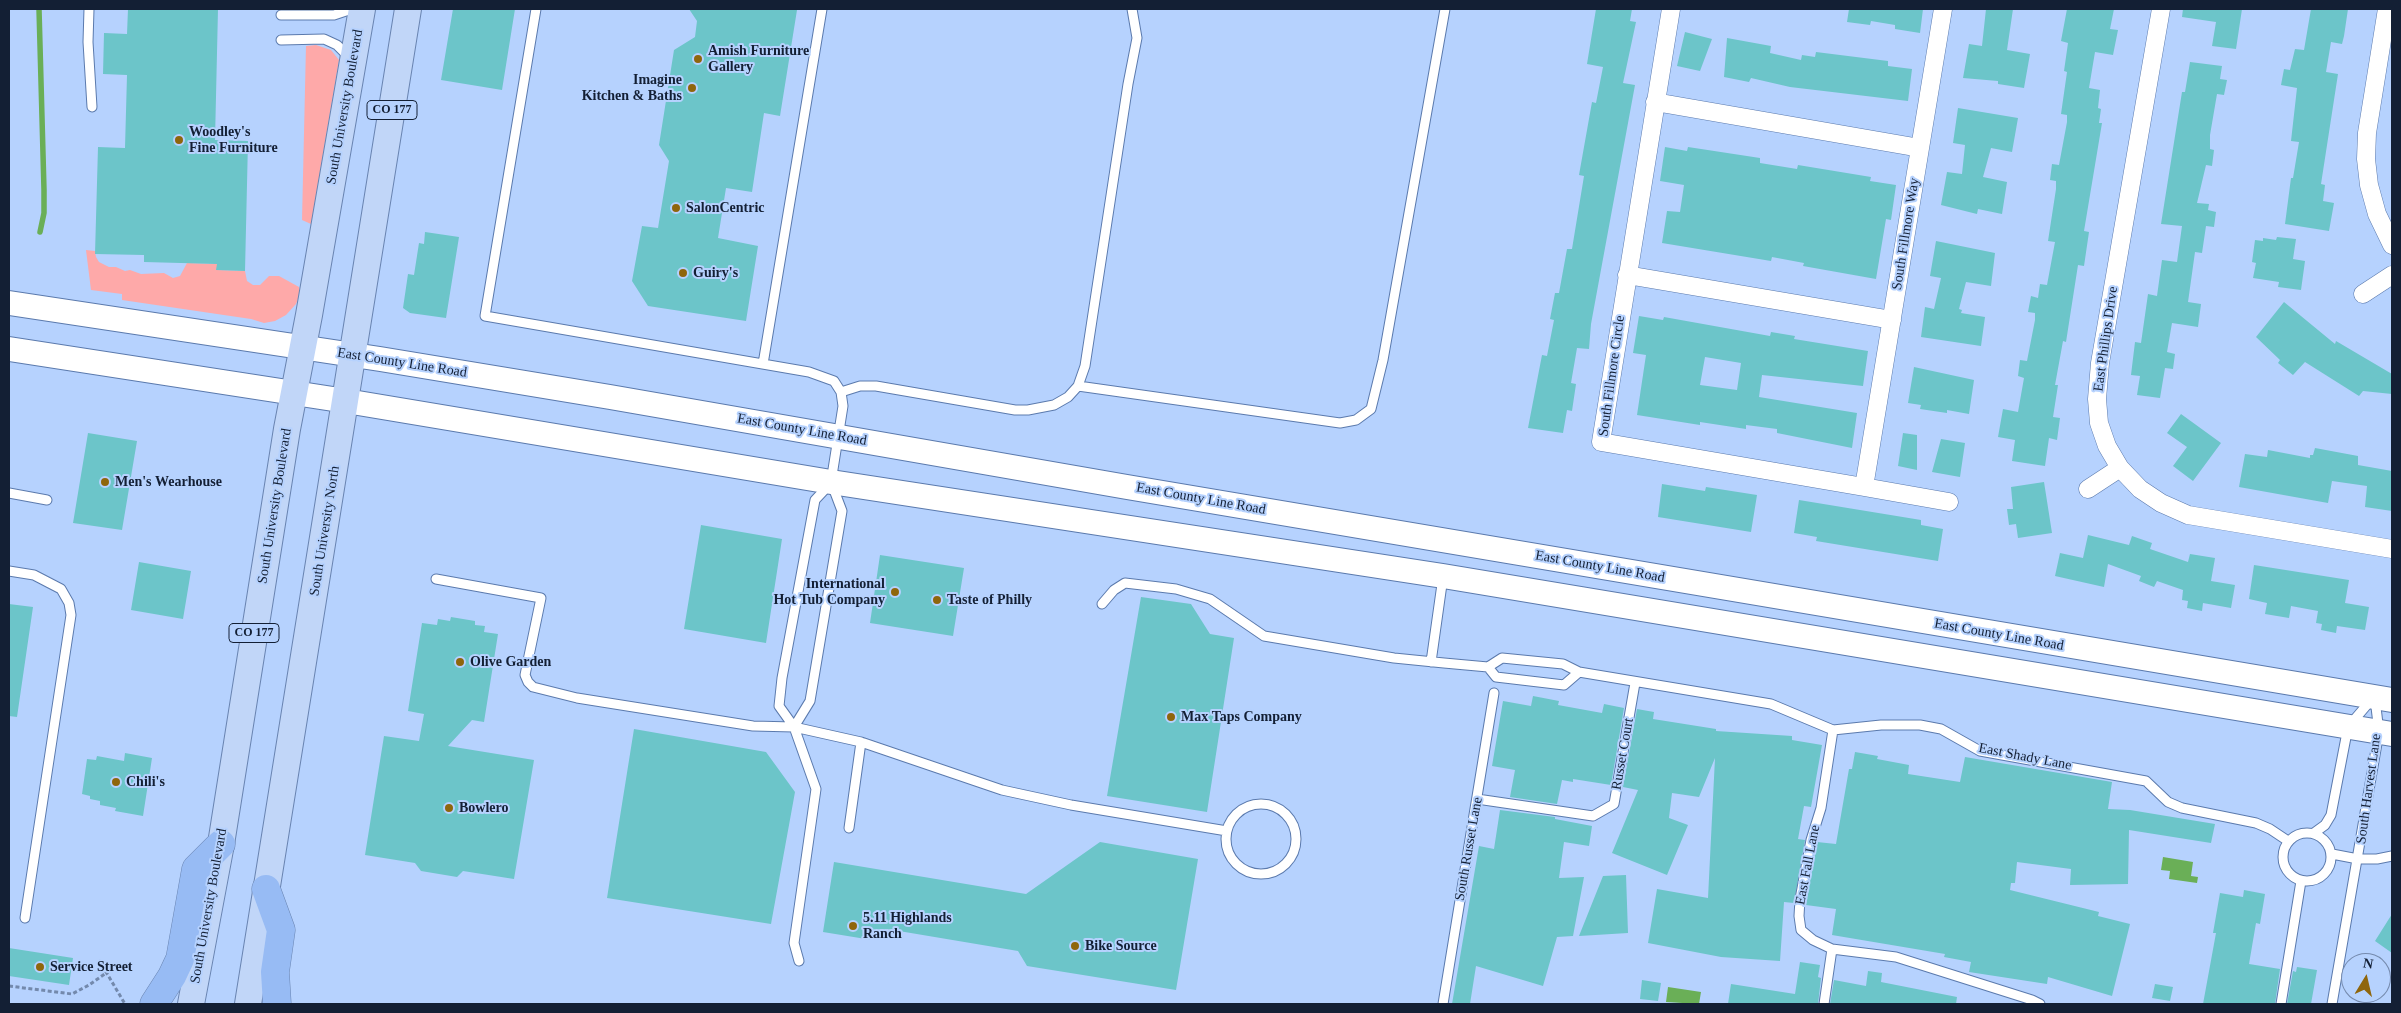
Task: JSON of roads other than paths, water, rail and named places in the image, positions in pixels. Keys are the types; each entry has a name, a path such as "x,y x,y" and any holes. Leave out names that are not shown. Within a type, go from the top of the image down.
{"highway":[{"path":"154,1004 172,976 180,959 196,869 221,844"},
{"path":"266,889 281,930 275,972 277,1004"}],"main road":[{"name":"South University Boulevard","path":"191,1004 221,844 294,394 362,9"},
{"name":"CO 177","path":"353,355 408,9"},
{"name":"East County Line Road","path":"9,303 353,355 2383,698"},
{"path":"9,349 346,401 831,482 1443,576 2385,733"},
{"name":"South University North","path":"266,889 353,355"},
{"name":"CO 177","path":"248,1004 266,889"}],"street":[{"name":"South Fillmore Circle","path":"1671,9 1601,442 1864,487"},
{"name":"South Fillmore Way","path":"1864,487 1943,9"},
{"name":"East Phillips Drive","path":"2161,9 2099,381 2099,423 2107,446 2120,468 2147,494 2188,516 2392,549"},
{"path":"2387,9 2367,134 2366,159 2369,186 2377,214 2392,245"},
{"path":"1655,102 1920,148"},
{"path":"1627,275 1892,320"},
{"path":"2363,294 2392,275"},
{"path":"2088,489 2120,468"},
{"path":"1864,487 1949,502"}],"lane":[{"path":"89,9 88,42 92,107"},
{"path":"282,15 334,15 352,9"},
{"path":"536,9 485,316 763,364 826,377 834,381 842,392 843,406 831,482 842,511 810,701 794,727"},
{"path":"763,364 822,9"},
{"path":"842,392 860,386 871,386 1015,410 1028,410 1054,405 1068,397 1078,386 1085,366 1128,84 1137,38 1132,9"},
{"path":"1078,386 1340,423 1356,420 1371,409 1383,360 1445,9"},
{"path":"281,40 324,39 337,45 353,62"},
{"path":"799,961 794,943 816,789 794,727 779,706 782,678 816,500 831,482"},
{"path":"9,493 47,500"},
{"path":"9,571 34,575 61,589 69,603 71,615 25,918"},
{"path":"1431,662 1443,576"},
{"path":"436,579 541,598 525,675 533,687 577,698 753,726 794,727 861,742 1002,790 1071,805 1226,831"},
{"name":"East Shady Lane","path":"1102,604 1114,590 1125,583 1176,588 1210,598 1264,636 1394,658 1431,662 1488,667 1502,658 1563,664 1578,672 1771,704 1833,730 1881,725 1920,726 1941,729 1980,751 2146,781 2168,802 2182,808 2256,823 2270,829 2288,841"},
{"name":"East Shady Lane","path":"1488,667 1496,677 1564,685 1578,672"},
{"name":"Russet Court","path":"1477,799 1593,816 1614,804 1636,683"},
{"name":"South Russet Lane","path":"1443,1004 1494,693"},
{"name":"South Harvest Lane","path":"2348,727 2383,698"},
{"name":"South Harvest Lane","path":"2332,854 2358,859 2385,733 2383,698"},
{"path":"2314,833 2325,825 2332,815 2348,727"},
{"name":"East Fall Lane","path":"1833,730 1821,808 1811,840 1799,916 1801,930 1813,940 1832,948 1896,957 2040,1004"},
{"path":"849,828 861,742"},
{"path":"1250,805 1274,806 1288,817 1296,834 1292,856 1276,870 1265,873 1254,873 1243,869 1232,857 1226,842 1226,831 1231,820 1239,811 1250,805"},
{"path":"2304,832 2314,833 2322,837 2329,845 2332,854 2331,864 2327,872 2319,878 2302,881 2292,876 2285,869 2282,860 2283,850 2288,841 2295,835 2304,832"},
{"path":"2332,1004 2358,859 2377,859 2392,856"},
{"path":"2281,1004 2302,881"},
{"path":"1824,1004 1832,948"}],"waterway":[{"path":"39,9 44,190 44,213 40,232"}],"place":[{"name":"Amish Furniture Gallery","path":"698,59"},
{"name":"Imagine Kitchen & Baths","path":"692,88"},
{"name":"Woodley's Fine Furniture","path":"179,140"},
{"name":"SalonCentric","path":"676,208"},
{"name":"Guiry's","path":"683,273"},
{"name":"Men's Wearhouse","path":"105,482"},
{"name":"International Hot Tub Company","path":"895,592"},
{"name":"Taste of Philly","path":"937,600"},
{"name":"Olive Garden","path":"460,662"},
{"name":"Max Taps Company","path":"1171,717"},
{"name":"Chili's","path":"116,782"},
{"name":"Bowlero","path":"449,808"},
{"name":"5.11 Highlands Ranch","path":"853,926"},
{"name":"Bike Source","path":"1075,946"},
{"name":"Service Street","path":"40,967"}]}
